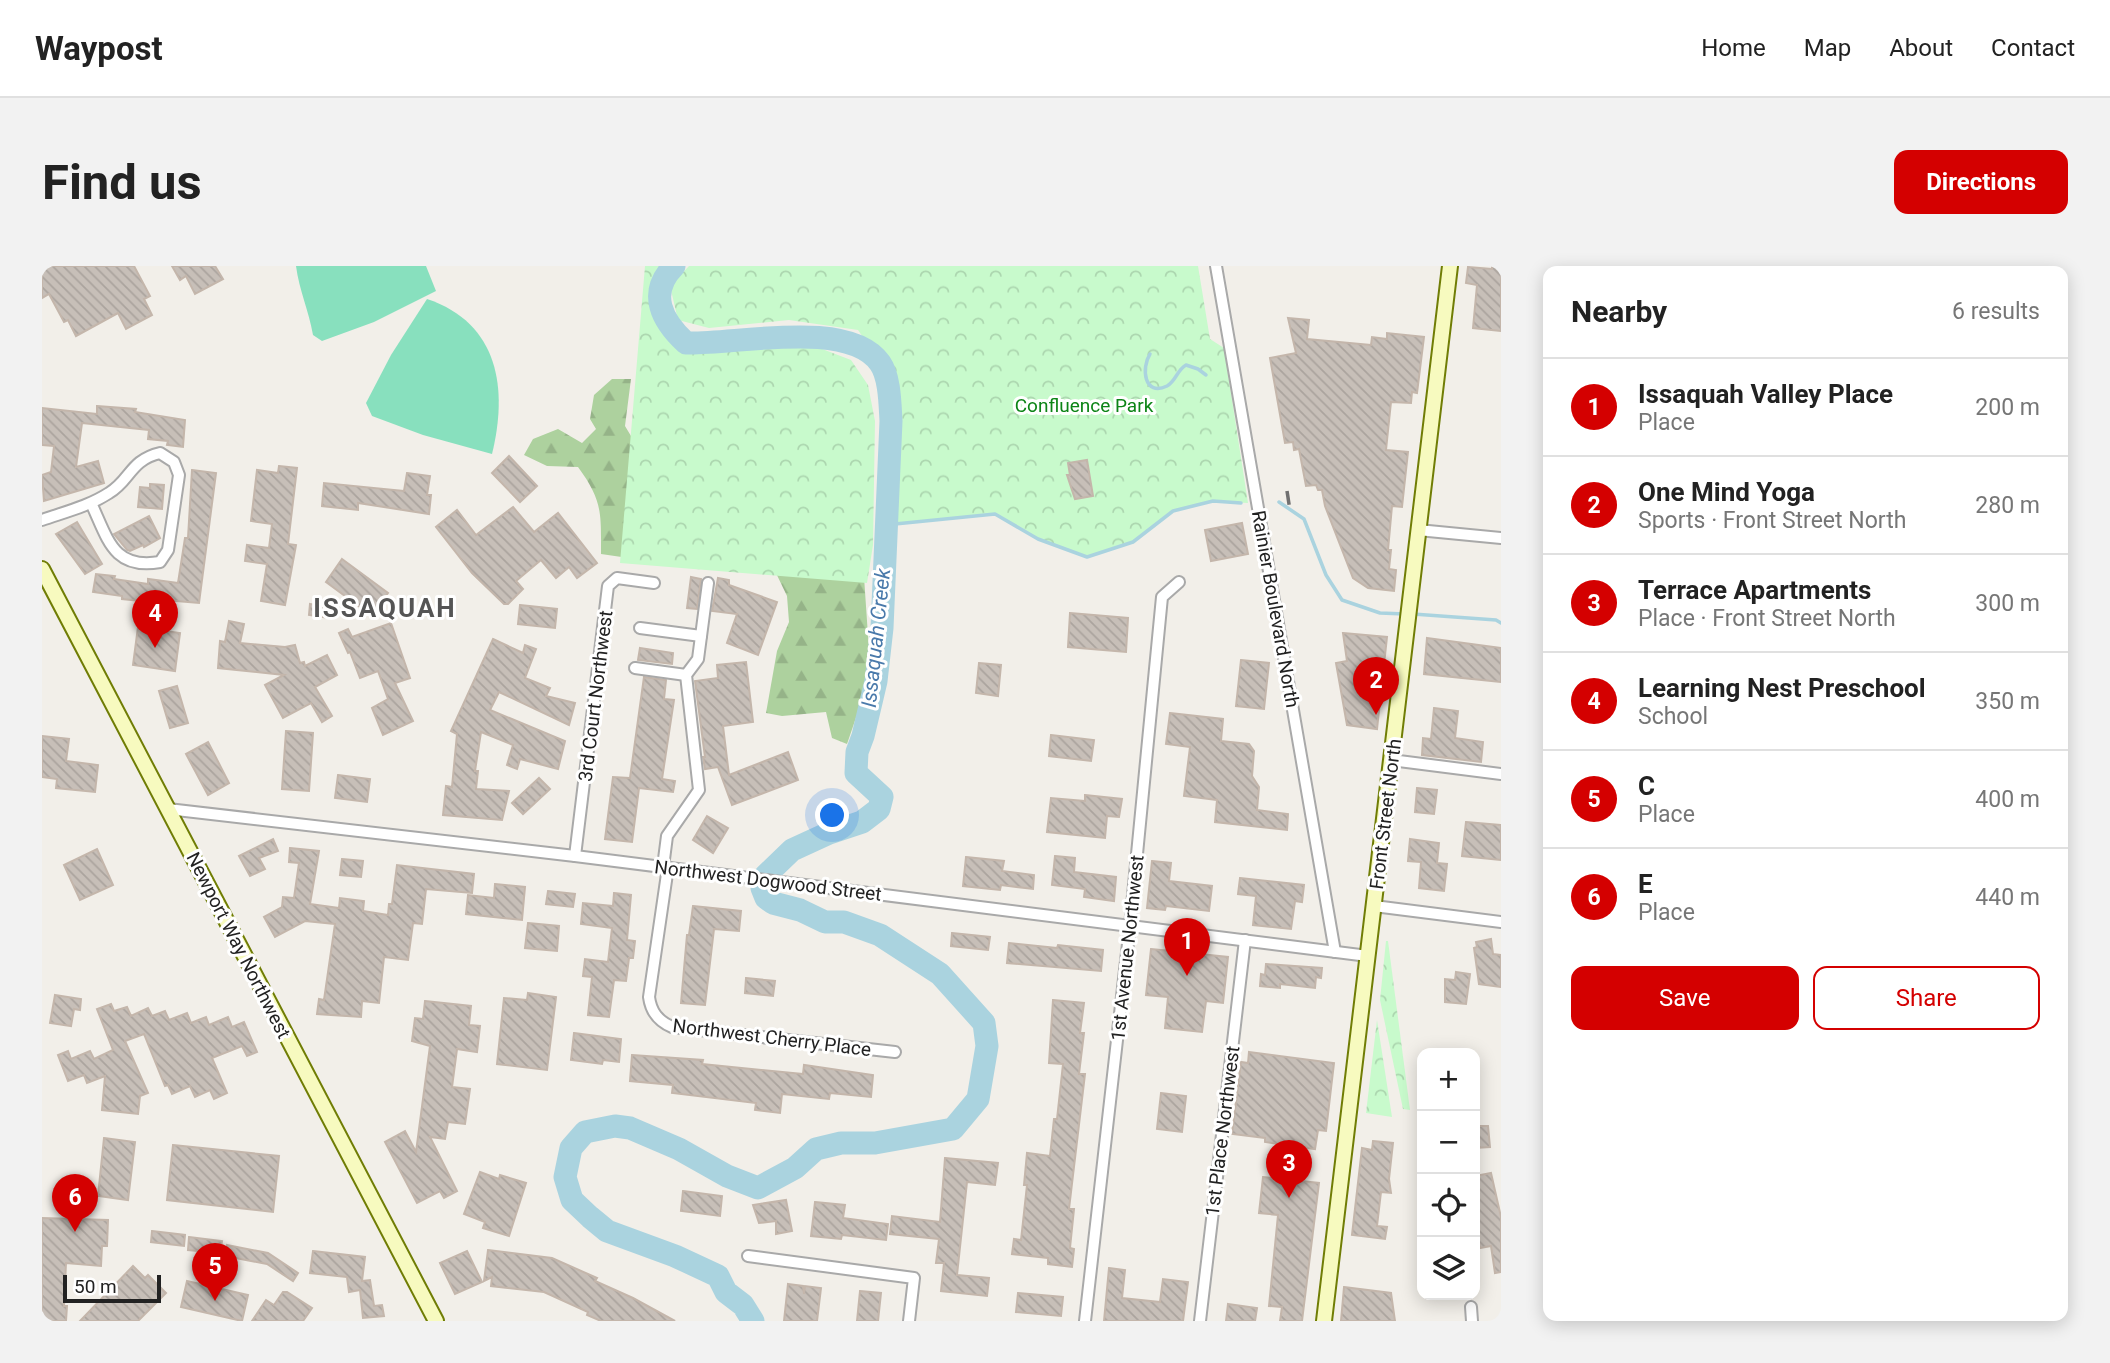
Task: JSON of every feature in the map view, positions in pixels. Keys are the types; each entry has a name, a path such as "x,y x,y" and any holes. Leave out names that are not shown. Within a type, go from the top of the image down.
{"main road":[{"name":"Front Street North","path":"1324,1321 1450,266"},
{"name":"Newport Way Northwest","path":"42,569 436,1321"}],"street":[{"name":"Rainier Boulevard North","path":"1216,266 1335,952"},
{"path":"42,520 91,503 113,491 146,456 160,453 174,462 179,475 176,500 168,550 160,562 142,565 124,560 109,541 91,503"},
{"path":"1418,530 1501,538"},
{"name":"3rd Court Northwest","path":"575,856 608,586 617,578 654,583"},
{"name":"1st Avenue Northwest","path":"1085,1321 1130,926 1162,597 1179,582"},
{"path":"666,867 667,835 699,790 686,675 698,659 708,583"},
{"path":"640,628 701,636"},
{"path":"635,668 686,675"},
{"path":"1391,760 1501,774"},
{"name":"Northwest Dogwood Street","path":"168,810 666,867 1368,957"},
{"name":"Northwest Cherry Place","path":"666,867 649,997 653,1013 664,1023 672,1027 895,1052"},
{"path":"1374,906 1501,922"},
{"name":"1st Place Northwest","path":"1200,1321 1245,940"},
{"path":"748,1256 914,1278 909,1321"},
{"path":"1471,1307 1472,1321"}],"green space":[{"path":"296,266 426,266 436,291 374,322 322,341 313,335"},
{"path":"645,266 660,266 655,282 655,305 662,328 690,352 767,345 817,347 851,360 868,385 875,421 873,545 867,583 620,563"},
{"name":"Confluence Park","path":"689,266 1198,266 1210,339 1224,348 1248,503 1213,501 1173,511 1133,542 1087,557 1038,539 995,514 885,525 891,442 889,397 880,362 858,330 789,320 709,328 678,320 670,286"},
{"path":"427,299 451,310 470,324 483,341 492,361 499,406 492,454 423,435 372,416 366,403 391,355"},
{"path":"612,379 631,379 625,426 637,446 863,562 870,665 847,744 832,738 826,712 782,716 766,713 777,651 789,622 787,596 775,571 649,561 601,554 599,508 592,489 578,467 547,466 524,455 533,439 558,429 582,443 596,429 590,419 594,395"},
{"path":"1386,941 1410,1110 1403,1109 1380,1000"},
{"path":"1377,1020 1392,1117 1366,1113"}],"building":[{"path":"42,266 134,266 150,296 144,299 152,315 126,329 118,313 76,336 68,320 64,322 49,294 42,298"},
{"path":"172,266 215,266 223,279 195,294 186,276 180,280"},
{"path":"1492,266 1501,266 1501,331 1473,328 1477,285 1466,283 1468,267 1492,269"},
{"path":"1288,318 1309,320 1307,339 1371,345 1372,337 1387,339 1387,333 1424,337 1417,393 1412,392 1411,403 1391,402 1386,450 1408,452 1402,507 1392,506 1388,550 1391,550 1389,569 1396,570 1394,591 1368,588 1353,578 1325,506 1322,490 1318,490 1316,485 1306,486 1299,449 1294,450 1293,442 1285,443 1270,358 1296,353"},
{"path":"97,406 136,409 135,412 185,420 183,447 167,445 168,441 148,439 149,430 82,423 76,467 98,461 104,483 44,501 42,475 51,472 54,446 42,445 42,408 97,414"},
{"path":"509,456 537,486 520,502 492,473"},
{"path":"1087,460 1093,496 1075,499 1067,475 1070,475 1068,463"},
{"path":"279,466 297,468 288,544 296,545 285,605 261,601 267,564 245,561 247,545 269,548 272,524 251,521 257,470 278,473"},
{"path":"192,470 216,473 199,603 140,598 140,601 93,592 96,574 148,584 148,579 178,583 185,538 188,538"},
{"path":"407,473 430,476 427,495 431,495 429,514 358,503 358,510 322,506 324,483 404,491"},
{"path":"150,484 164,485 162,509 138,507 140,487 150,488"},
{"path":"513,507 534,532 558,513 597,563 577,578 569,567 556,578 541,560 516,581 523,589 508,604 504,604 472,573 436,527 457,510 476,535"},
{"path":"149,516 160,538 144,547 143,545 127,550 114,534"},
{"path":"77,522 102,564 85,574 56,534"},
{"path":"1242,523 1248,554 1211,561 1205,530"},
{"path":"342,559 388,593 371,615 326,582"},
{"path":"691,577 701,579 697,609 687,608"},
{"path":"718,578 729,580 729,585 777,602 758,655 727,643 737,614 712,611"},
{"path":"310,604 332,607 330,618 309,615"},
{"path":"520,605 557,609 555,628 518,624"},
{"path":"1070,613 1128,618 1126,652 1068,647"},
{"path":"229,621 244,624 240,643 285,647 295,645 300,663 304,662 305,666 327,655 337,675 315,687 332,716 322,722 311,703 283,718 265,685 284,675 218,668 220,641 225,642"},
{"path":"391,623 410,678 395,683 413,721 383,735 372,708 388,699 378,671 360,678 339,633 348,629 352,637"},
{"path":"138,627 180,633 175,671 133,665"},
{"path":"1343,633 1387,637 1377,729 1347,725 1336,663 1347,661"},
{"path":"1427,638 1501,648 1501,682 1424,674"},
{"path":"493,639 523,653 525,645 536,649 525,678 550,688 546,696 575,703 569,725 499,692 490,710 565,741 558,769 520,759 517,769 507,765 513,745 481,732 475,771 478,771 476,789 509,791 502,820 443,815 446,786 452,787 457,734 451,731"},
{"path":"640,648 673,653 672,664 638,660"},
{"path":"1241,660 1269,663 1264,709 1236,706"},
{"path":"746,662 753,722 723,726 729,775 788,752 798,780 732,805 718,767 705,769 695,681 718,678 717,665"},
{"path":"979,663 1001,665 998,696 976,693"},
{"path":"644,677 666,680 664,699 674,700 662,779 675,781 673,792 639,788 632,842 605,839 613,777 630,778"},
{"path":"177,686 188,723 170,728 159,691"},
{"path":"1434,708 1458,711 1455,738 1483,742 1481,762 1422,755 1423,738 1431,739"},
{"path":"1170,713 1223,719 1221,741 1249,744 1254,751 1252,776 1259,787 1257,810 1288,814 1287,830 1215,822 1217,800 1184,796 1190,747 1166,744"},
{"path":"286,731 313,733 309,791 282,789"},
{"path":"1051,735 1094,740 1091,761 1049,756"},
{"path":"42,736 69,739 66,761 98,765 95,792 56,788 57,779 42,777"},
{"path":"208,742 229,783 208,795 186,754"},
{"path":"338,775 370,779 367,802 335,798"},
{"path":"539,778 550,789 523,814 512,803"},
{"path":"1417,788 1437,790 1434,814 1415,812"},
{"path":"1085,795 1122,799 1119,817 1107,816 1105,838 1047,832 1051,798 1085,801"},
{"path":"707,816 728,828 713,853 693,840"},
{"path":"1466,822 1501,825 1501,860 1462,856"},
{"path":"273,839 278,851 259,858 265,869 250,876 239,856"},
{"path":"1410,839 1439,843 1437,863 1447,864 1444,891 1419,888 1421,862 1408,861"},
{"path":"290,848 319,851 310,904 339,908 340,898 364,901 363,911 388,915 397,865 474,874 472,893 426,889 422,924 413,923 408,960 384,957 379,1003 362,1001 361,1017 317,1014 319,999 324,1000 335,924 305,921 275,937 264,917 282,907 283,897 294,898 299,863 289,862"},
{"path":"97,849 113,885 80,900 64,865"},
{"path":"1055,856 1075,858 1074,872 1116,877 1114,901 1084,897 1085,889 1052,885"},
{"path":"966,857 1004,861 1002,871 1034,875 1033,889 1001,885 1000,890 963,886"},
{"path":"342,859 363,861 361,877 340,875"},
{"path":"1152,861 1171,863 1169,881 1212,886 1209,911 1166,906 1165,910 1147,908"},
{"path":"1240,878 1304,885 1302,902 1295,901 1291,929 1253,925 1256,896 1238,894"},
{"path":"495,884 525,887 522,920 466,914 468,895 494,898"},
{"path":"548,891 575,894 573,907 546,904"},
{"path":"614,893 631,895 627,940 635,941 633,958 629,958 626,981 614,980 609,1017 588,1015 592,977 583,976 585,959 608,962 612,928 581,924 583,903 613,906"},
{"path":"693,906 741,911 739,931 714,929 705,1005 681,1003 687,935"},
{"path":"528,923 559,926 557,951 525,948"},
{"path":"952,933 990,937 988,950 951,946"},
{"path":"1491,939 1493,954 1501,955 1501,987 1479,984 1474,948 1477,947 1476,942"},
{"path":"1009,943 1103,950 1101,971 1007,963"},
{"path":"1151,949 1228,957 1223,1003 1206,1001 1202,1032 1165,1028 1168,997 1146,995"},
{"path":"1266,964 1322,968 1321,978 1316,977 1315,988 1280,984 1280,988 1260,986 1261,974 1265,975"},
{"path":"1456,972 1470,974 1466,1004 1445,1002 1445,979 1455,980"},
{"path":"746,978 775,981 773,996 745,993"},
{"path":"528,993 556,997 547,1070 497,1064 504,998 527,1000"},
{"path":"55,995 81,999 80,1010 74,1009 71,1026 50,1023"},
{"path":"1053,1000 1084,1003 1080,1033 1084,1033 1079,1074 1085,1074 1069,1209 1074,1209 1070,1248 1074,1249 1072,1267 1048,1264 1048,1258 1012,1254 1014,1239 1021,1240 1027,1185 1024,1185 1027,1153 1050,1156 1054,1119 1057,1119 1063,1064 1049,1063"},
{"path":"425,1001 471,1006 469,1025 480,1026 477,1052 457,1049 452,1087 470,1089 465,1124 448,1122 445,1139 430,1137 457,1191 444,1198 440,1191 417,1203 385,1142 405,1131 416,1152 430,1046 412,1041 415,1018 423,1019"},
{"path":"111,1004 114,1011 127,1007 131,1016 148,1008 152,1016 165,1011 169,1020 187,1013 191,1023 206,1017 209,1025 228,1017 232,1027 244,1022 257,1052 247,1056 242,1046 212,1058 227,1093 214,1099 210,1090 195,1097 190,1086 172,1094 168,1085 165,1086 144,1034 125,1041 148,1093 140,1096 138,1114 102,1110 105,1076 87,1083 84,1075 68,1081 58,1055 68,1051 71,1059 90,1051 94,1059 113,1050 97,1009"},
{"path":"574,1033 621,1039 619,1062 603,1060 602,1064 571,1060"},
{"path":"1249,1052 1334,1063 1326,1131 1318,1130 1315,1149 1232,1134 1241,1062 1248,1063"},
{"path":"632,1055 703,1060 702,1064 803,1074 804,1065 873,1075 871,1097 830,1093 829,1099 782,1094 780,1113 755,1110 756,1103 672,1093 673,1085 630,1081"},
{"path":"1161,1093 1186,1096 1182,1132 1157,1129"},
{"path":"1480,1126 1488,1126 1490,1147 1480,1148"},
{"path":"104,1138 135,1142 128,1200 98,1196"},
{"path":"1373,1141 1393,1143 1389,1179 1391,1193 1381,1192 1377,1226 1387,1227 1385,1239 1352,1235 1362,1148 1372,1150"},
{"path":"173,1145 279,1156 273,1212 167,1200"},
{"path":"945,1158 998,1163 995,1185 967,1182 957,1275 989,1278 987,1296 941,1291 944,1263 936,1263 939,1239 890,1234 892,1216 940,1222"},
{"path":"480,1172 499,1179 500,1175 526,1183 509,1236 483,1228 485,1222 464,1214"},
{"path":"1491,1173 1501,1217 1501,1272 1495,1273 1491,1246 1480,1248 1480,1175"},
{"path":"1263,1177 1319,1183 1302,1321 1280,1321 1282,1307 1269,1306 1278,1215 1259,1213"},
{"path":"683,1191 722,1196 720,1216 681,1211"},
{"path":"786,1200 792,1231 776,1234 776,1221 759,1223 753,1205"},
{"path":"815,1202 845,1205 843,1218 888,1224 886,1240 842,1235 841,1239 811,1236"},
{"path":"42,1218 108,1220 107,1246 102,1246 101,1266 66,1263 66,1321 42,1321"},
{"path":"152,1231 185,1235 184,1246 151,1242"},
{"path":"189,1237 222,1241 220,1253 188,1250"},
{"path":"227,1245 268,1253 298,1273 293,1281 267,1264 225,1256"},
{"path":"488,1250 552,1258 597,1278 595,1281 675,1321 601,1321 587,1315 588,1312 544,1292 491,1286 492,1277 484,1281"},
{"path":"313,1251 365,1257 362,1281 370,1280 374,1306 382,1305 384,1316 363,1318 360,1290 349,1292 347,1277 310,1273"},
{"path":"467,1251 482,1282 455,1294 440,1263"},
{"path":"133,1266 145,1278 148,1275 166,1293 138,1321 80,1321"},
{"path":"1109,1268 1125,1270 1122,1298 1160,1302 1163,1279 1188,1282 1183,1321 1104,1321"},
{"path":"187,1281 248,1295 242,1321 181,1307"},
{"path":"788,1284 803,1286 804,1294 805,1286 821,1288 817,1321 784,1321"},
{"path":"1344,1287 1391,1293 1395,1321 1341,1321"},
{"path":"860,1291 881,1293 878,1321 857,1321"},
{"path":"283,1292 312,1308 303,1321 252,1321 266,1300 274,1305"},
{"path":"1018,1293 1063,1297 1061,1316 1016,1312"},
{"path":"1228,1304 1257,1308 1255,1321 1226,1321"}],"waterway":[{"name":"Issaquah Creek","path":"674,266 661,286 661,306 670,325 686,343 789,337 843,341 864,349 880,363 886,376 891,421 882,628 876,681 857,752 856,773 882,797 879,809 862,822 792,850 765,876 762,888 766,898 773,903 800,910 825,922 844,922 880,935 940,974 984,1023 987,1046 978,1099 953,1129 875,1143 841,1143 816,1149 795,1168 758,1188 727,1176 679,1149 630,1128 615,1126 585,1132 571,1148 565,1177 572,1200 607,1231 675,1256 718,1276 726,1292 743,1305 753,1321"},
{"path":"1150,354 1145,373 1153,388 1167,386 1186,365 1206,375"},
{"path":"885,525 995,514 1038,539 1087,557 1133,542 1173,511 1213,501 1241,503"},
{"path":"1279,502 1304,519 1326,575 1342,600 1380,613 1405,614"},
{"path":"1413,614 1496,620 1501,623"}],"railway":[{"path":"1287,491 1291,517"}],"place":[{"name":"Learning Nest Preschool","path":"155,648"},
{"name":"One Mind Yoga","path":"1376,715"},
{"name":"Issaquah Valley Place","path":"1187,976"},
{"name":"Terrace Apartments","path":"1289,1198"},
{"name":"E","path":"75,1232"},
{"name":"C","path":"215,1301"}],"district":[{"name":"ISSAQUAH","path":"385,608"}]}
